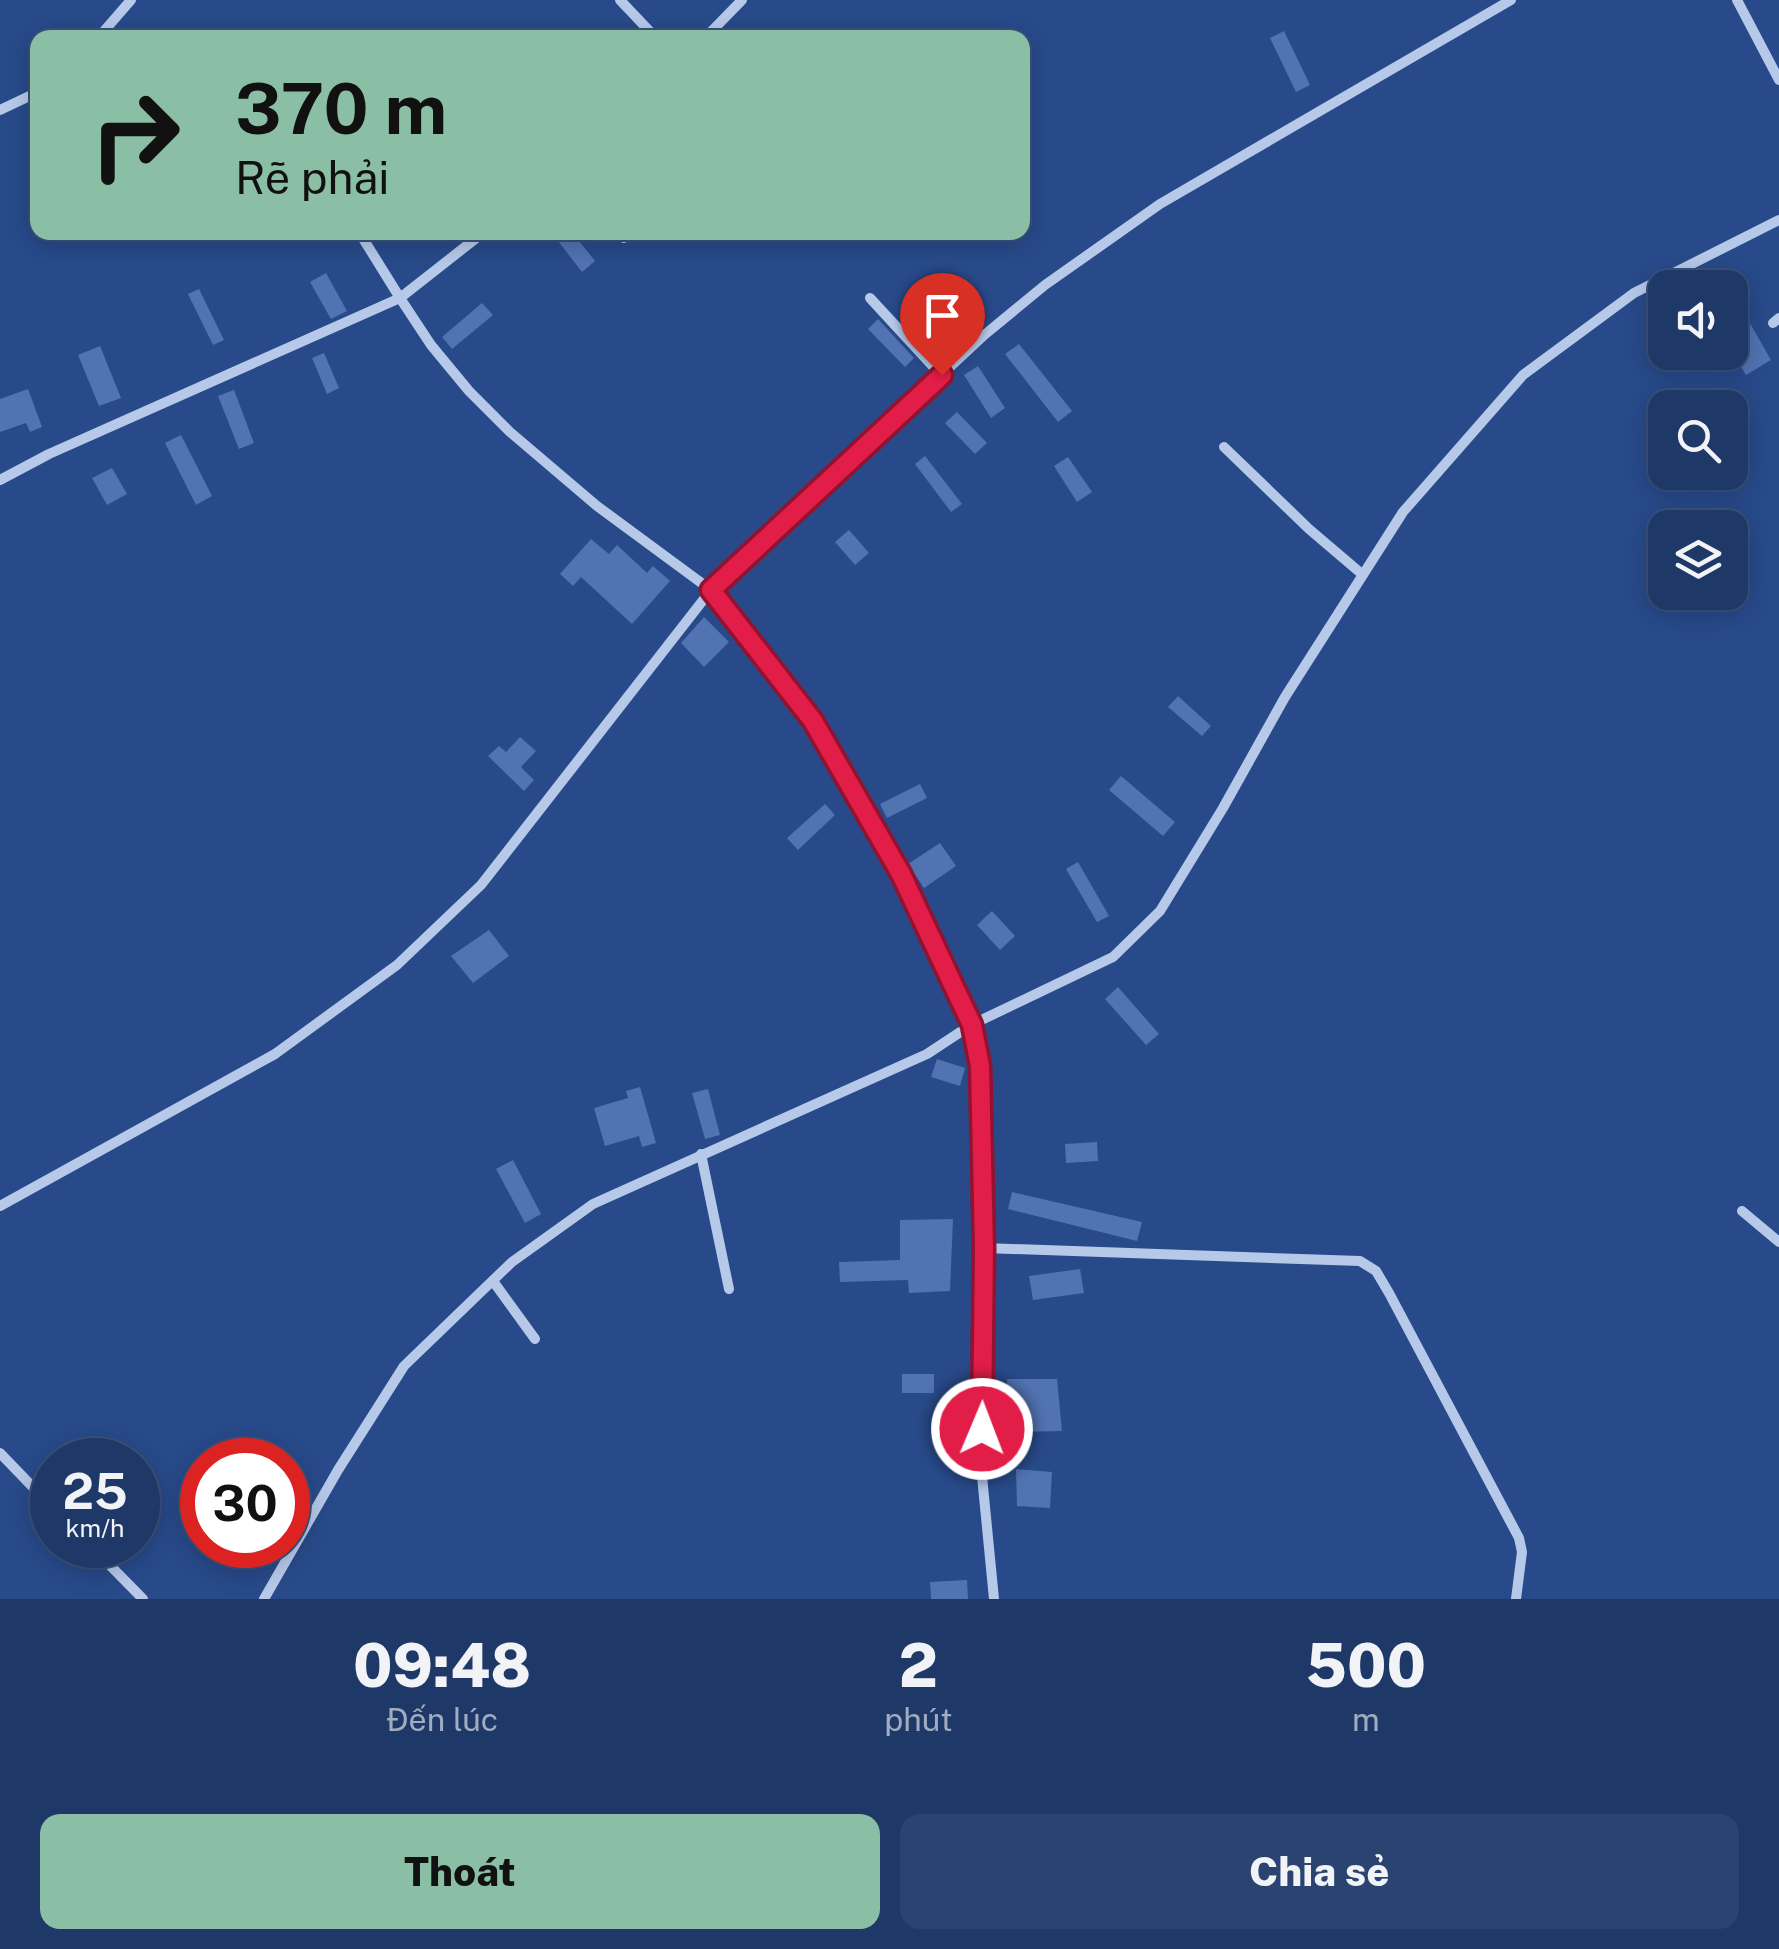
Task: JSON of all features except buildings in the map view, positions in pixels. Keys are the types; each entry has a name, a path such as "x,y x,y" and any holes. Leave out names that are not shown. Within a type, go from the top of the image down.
{"street":[{"path":"105,30 131,0"},
{"path":"620,0 648,30"},
{"path":"713,30 742,0"},
{"path":"0,1206 275,1054 397,965 481,885 711,590 1045,285 1160,204 1511,0"},
{"path":"1737,0 1779,80"},
{"path":"0,110 30,96"},
{"path":"264,1599 338,1470 404,1366 512,1262 593,1204 927,1054 972,1025 1113,957 1160,911 1285,697 1403,512 1523,374 1634,293 1779,220"},
{"path":"364,240 420,332 456,376 510,432 597,506 711,590 813,721 901,874 972,1025 980,1066 984,1248 982,1466 994,1599"},
{"path":"0,480 49,454 400,298 474,240"},
{"path":"870,298 942,375"},
{"path":"1224,447 1363,575"},
{"path":"701,1154 729,1289"},
{"path":"1742,1211 1779,1242"},
{"path":"984,1248 1282,1256 1360,1261 1370,1266 1390,1293 1519,1538 1522,1552 1516,1599"},
{"path":"493,1280 535,1339"},
{"path":"0,1453 30,1484"},
{"path":"113,1568 143,1599"}],"route":[{"path":"942,375 711,590 813,721 901,874 972,1025 980,1066 982,1429"}]}
